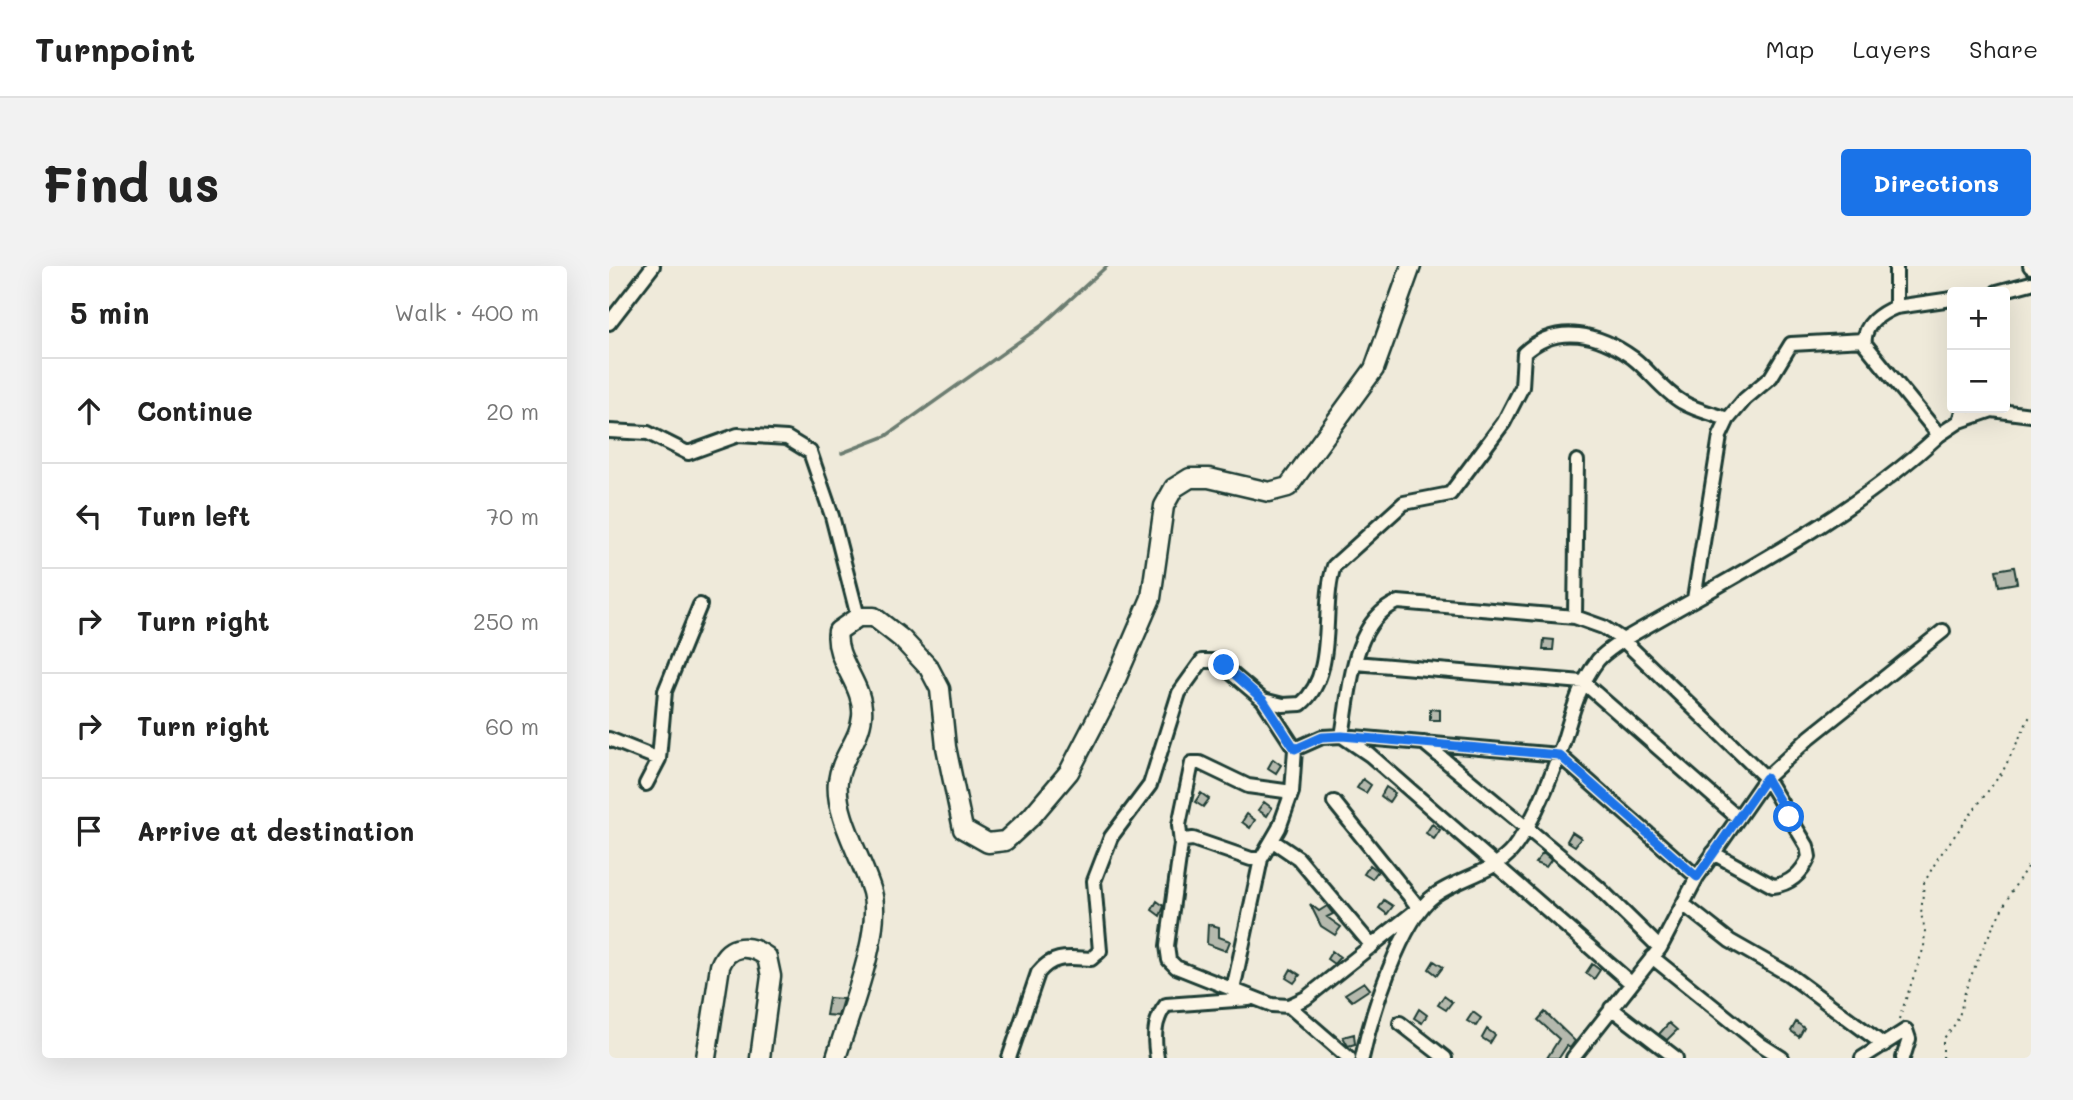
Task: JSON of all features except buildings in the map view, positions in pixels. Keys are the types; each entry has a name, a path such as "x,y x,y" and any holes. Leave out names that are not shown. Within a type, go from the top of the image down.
{"main road":[{"path":"836,1058 871,939 875,915 873,894 839,801 838,782 862,716 860,695 836,643 838,631 858,617 874,617 902,639 929,668 940,688 949,760 963,829 988,843 1005,841 1031,817 1069,772 1110,694 1150,598 1164,506 1174,488 1190,478 1209,478 1269,492 1288,487 1374,369 1411,266"},
{"path":"706,1058 723,959 739,947 754,947 767,957 771,976 760,1058"}],"street":[{"path":"609,323 653,266"},
{"path":"1896,266 1896,307"},
{"path":"2010,290 2031,283"},
{"path":"1939,435 1870,351 1864,340 1869,326 1883,313 1896,307 1947,300"},
{"path":"1263,700 1283,705 1301,704 1314,690 1321,663 1334,566 1404,503 1450,494 1504,422 1522,387 1524,353 1547,336 1574,334 1614,347 1634,359 1682,402 1728,419"},
{"path":"1694,599 1720,436 1728,419 1745,398 1772,377 1791,344 1864,340"},
{"path":"1293,792 1248,786 1199,763 1192,763 1179,825 1181,844 1170,922 1169,960 1176,967 1255,999 1272,1005 1289,1006 1306,998 1445,889 1496,863 1513,849 1559,755 1583,682 1600,658 1623,640 1808,533 1915,458 1939,435 1959,421 1992,410 2031,415"},
{"path":"1959,421 1962,413"},
{"path":"609,431 649,433 688,453 738,435 787,439 810,452 832,516 858,617"},
{"path":"1575,617 1577,461"},
{"path":"1342,736 1355,663 1368,629 1379,614 1398,602 1575,617 1603,627 1623,640 1766,778 1807,846 1809,857 1805,867 1784,885 1773,886 1713,853"},
{"path":"646,784 659,759 664,691 700,605"},
{"path":"1573,1058 1656,953 1697,877 1766,778 1810,737 1944,631"},
{"path":"1009,1058 1038,973 1047,961 1059,957 1091,959 1100,951 1094,881 1111,837 1150,785 1179,693 1202,661 1217,661 1263,700 1295,749 1293,792 1273,841 1261,859 1233,990"},
{"path":"1355,663 1583,682 1738,818"},
{"path":"1295,749 1322,737 1342,736 1559,755 1697,877"},
{"path":"1342,736 1370,755 1496,863 1631,984"},
{"path":"609,739 659,759"},
{"path":"1424,743 1598,887 1656,953 1782,1058"},
{"path":"1334,802 1419,908"},
{"path":"1181,844 1193,839 1251,859 1261,859"},
{"path":"1273,841 1298,858 1372,946"},
{"path":"1683,904 1730,940 1788,974 1884,1045"},
{"path":"1362,1058 1398,949 1419,908"},
{"path":"1157,1058 1154,1038 1159,1014 1166,1005 1255,999"},
{"path":"1289,1006 1349,1058"},
{"path":"1612,1008 1676,1058"},
{"path":"1400,1023 1445,1058"},
{"path":"1862,1058 1906,1030 1909,1035 1903,1058"}],"path":[{"path":"1906,1030 1899,1019 1924,947 1926,930 1921,914 1924,883 1938,858 2003,771 2031,714"},
{"path":"1943,1058 1944,1039 1960,1021 1968,983 1996,917 2031,861"}],"waterway":[{"path":"842,453 886,436 1041,326 1107,266"}],"route":[{"path":"1224,665 1263,700 1295,749 1322,737 1342,736 1559,755 1697,877 1766,778 1789,817"}]}
